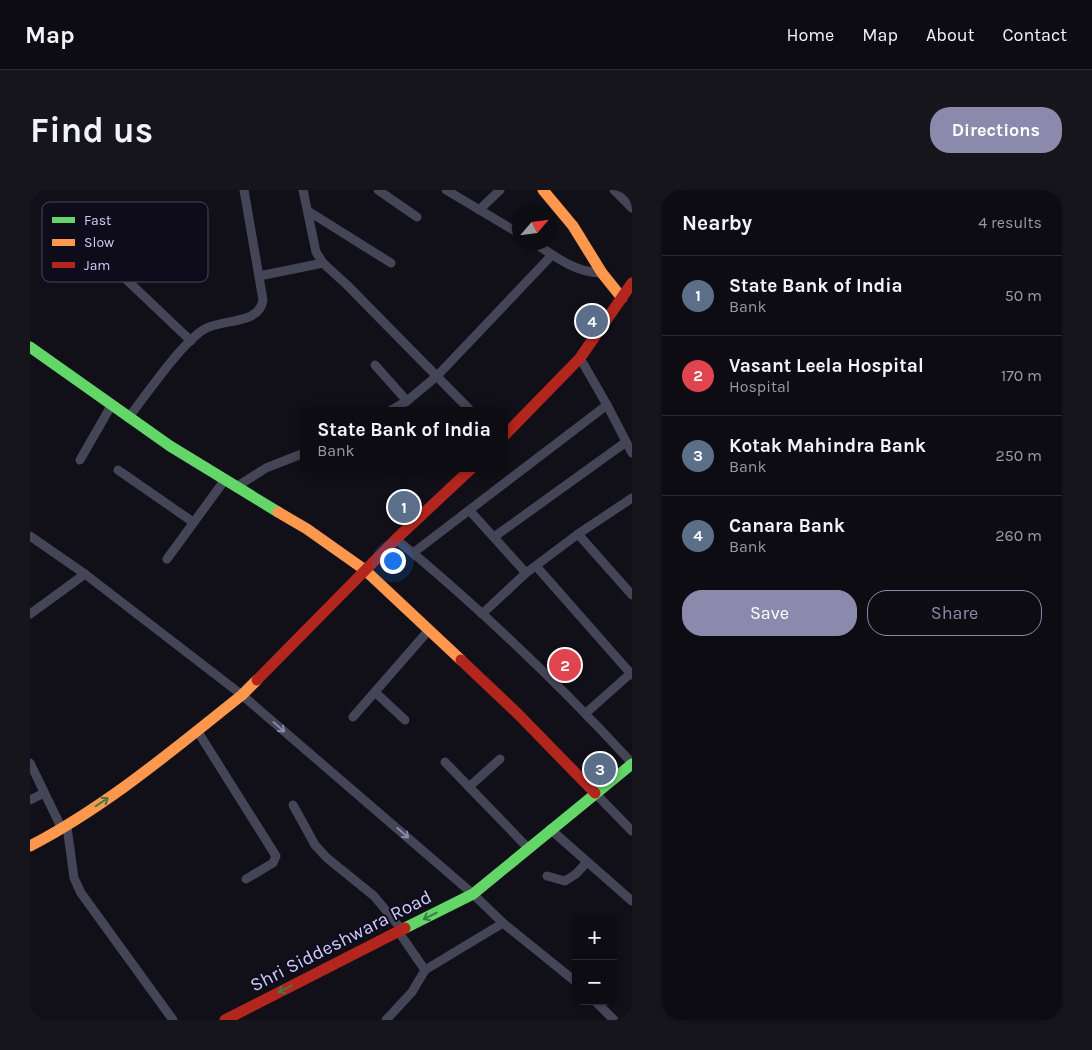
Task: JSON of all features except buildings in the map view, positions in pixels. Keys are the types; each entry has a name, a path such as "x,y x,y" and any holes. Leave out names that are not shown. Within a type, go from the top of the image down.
{"street":[{"path":"128,418 191,341 210,326 253,316 259,312 264,300 244,190"},
{"path":"303,190 316,252 322,263 347,285 467,407"},
{"path":"378,190 417,217"},
{"path":"446,190 512,229"},
{"path":"479,210 500,190"},
{"path":"543,190 573,226 602,272 622,298"},
{"path":"614,190 632,208"},
{"path":"308,211 391,263"},
{"path":"545,250 569,265 591,273 602,272"},
{"path":"397,407 437,376 552,255"},
{"path":"259,276 322,263"},
{"path":"129,282 191,341"},
{"path":"508,432 580,358 632,283"},
{"path":"30,347 128,418 224,481 308,529 365,570 518,714 631,828"},
{"path":"580,358 632,453"},
{"path":"375,365 407,401"},
{"path":"413,553 470,512 607,405"},
{"path":"80,460 111,406"},
{"path":"494,537 626,442"},
{"path":"236,487 266,468 300,455"},
{"path":"118,470 193,522"},
{"path":"30,846 64,828 135,780 198,732 242,695 396,539 468,472"},
{"path":"167,559 224,481"},
{"path":"482,614 526,573 578,534 632,498"},
{"path":"470,512 526,573"},
{"path":"578,534 632,595"},
{"path":"30,536 85,574 242,695 473,894 503,923 572,979"},
{"path":"396,539 482,614 586,713 632,764"},
{"path":"536,566 632,674 586,713"},
{"path":"30,614 85,574"},
{"path":"353,717 428,631"},
{"path":"375,692 405,720"},
{"path":"198,732 276,856 273,863 246,879"},
{"path":"469,787 500,759"},
{"path":"445,762 528,848"},
{"path":"30,763 64,828 74,878 81,892 94,913 173,1020"},
{"name":"Shri Siddeshwara Road","path":"225,1020 473,894 595,792 632,764"},
{"path":"30,800 44,792"},
{"path":"293,805 315,845 327,858 374,896 400,931 425,970"},
{"path":"550,829 586,863 632,901"},
{"path":"548,876 565,881 586,863"},
{"path":"386,1020 412,992 425,970 503,923"},
{"path":"599,1005 614,1020"}],"traffic: fast":[{"path":"30,347 170,446 278,512"},
{"path":"405,928 473,894 632,764"}],"traffic: slow":[{"path":"543,190 573,226 602,273 622,298"},
{"path":"278,512 307,529 365,570 461,660"},
{"path":"30,846 86,813 139,776 242,695 257,680"}],"traffic: jam":[{"path":"508,432 580,358 632,283"},
{"path":"257,680 396,539 468,472"},
{"path":"461,660 518,714 595,793"},
{"path":"225,1020 405,928"}],"place":[{"name":"Canara Bank","path":"592,321"},
{"name":"State Bank of India","path":"404,507"},
{"name":"Vasant Leela Hospital","path":"565,665"},
{"name":"Kotak Mahindra Bank","path":"600,769"}]}
